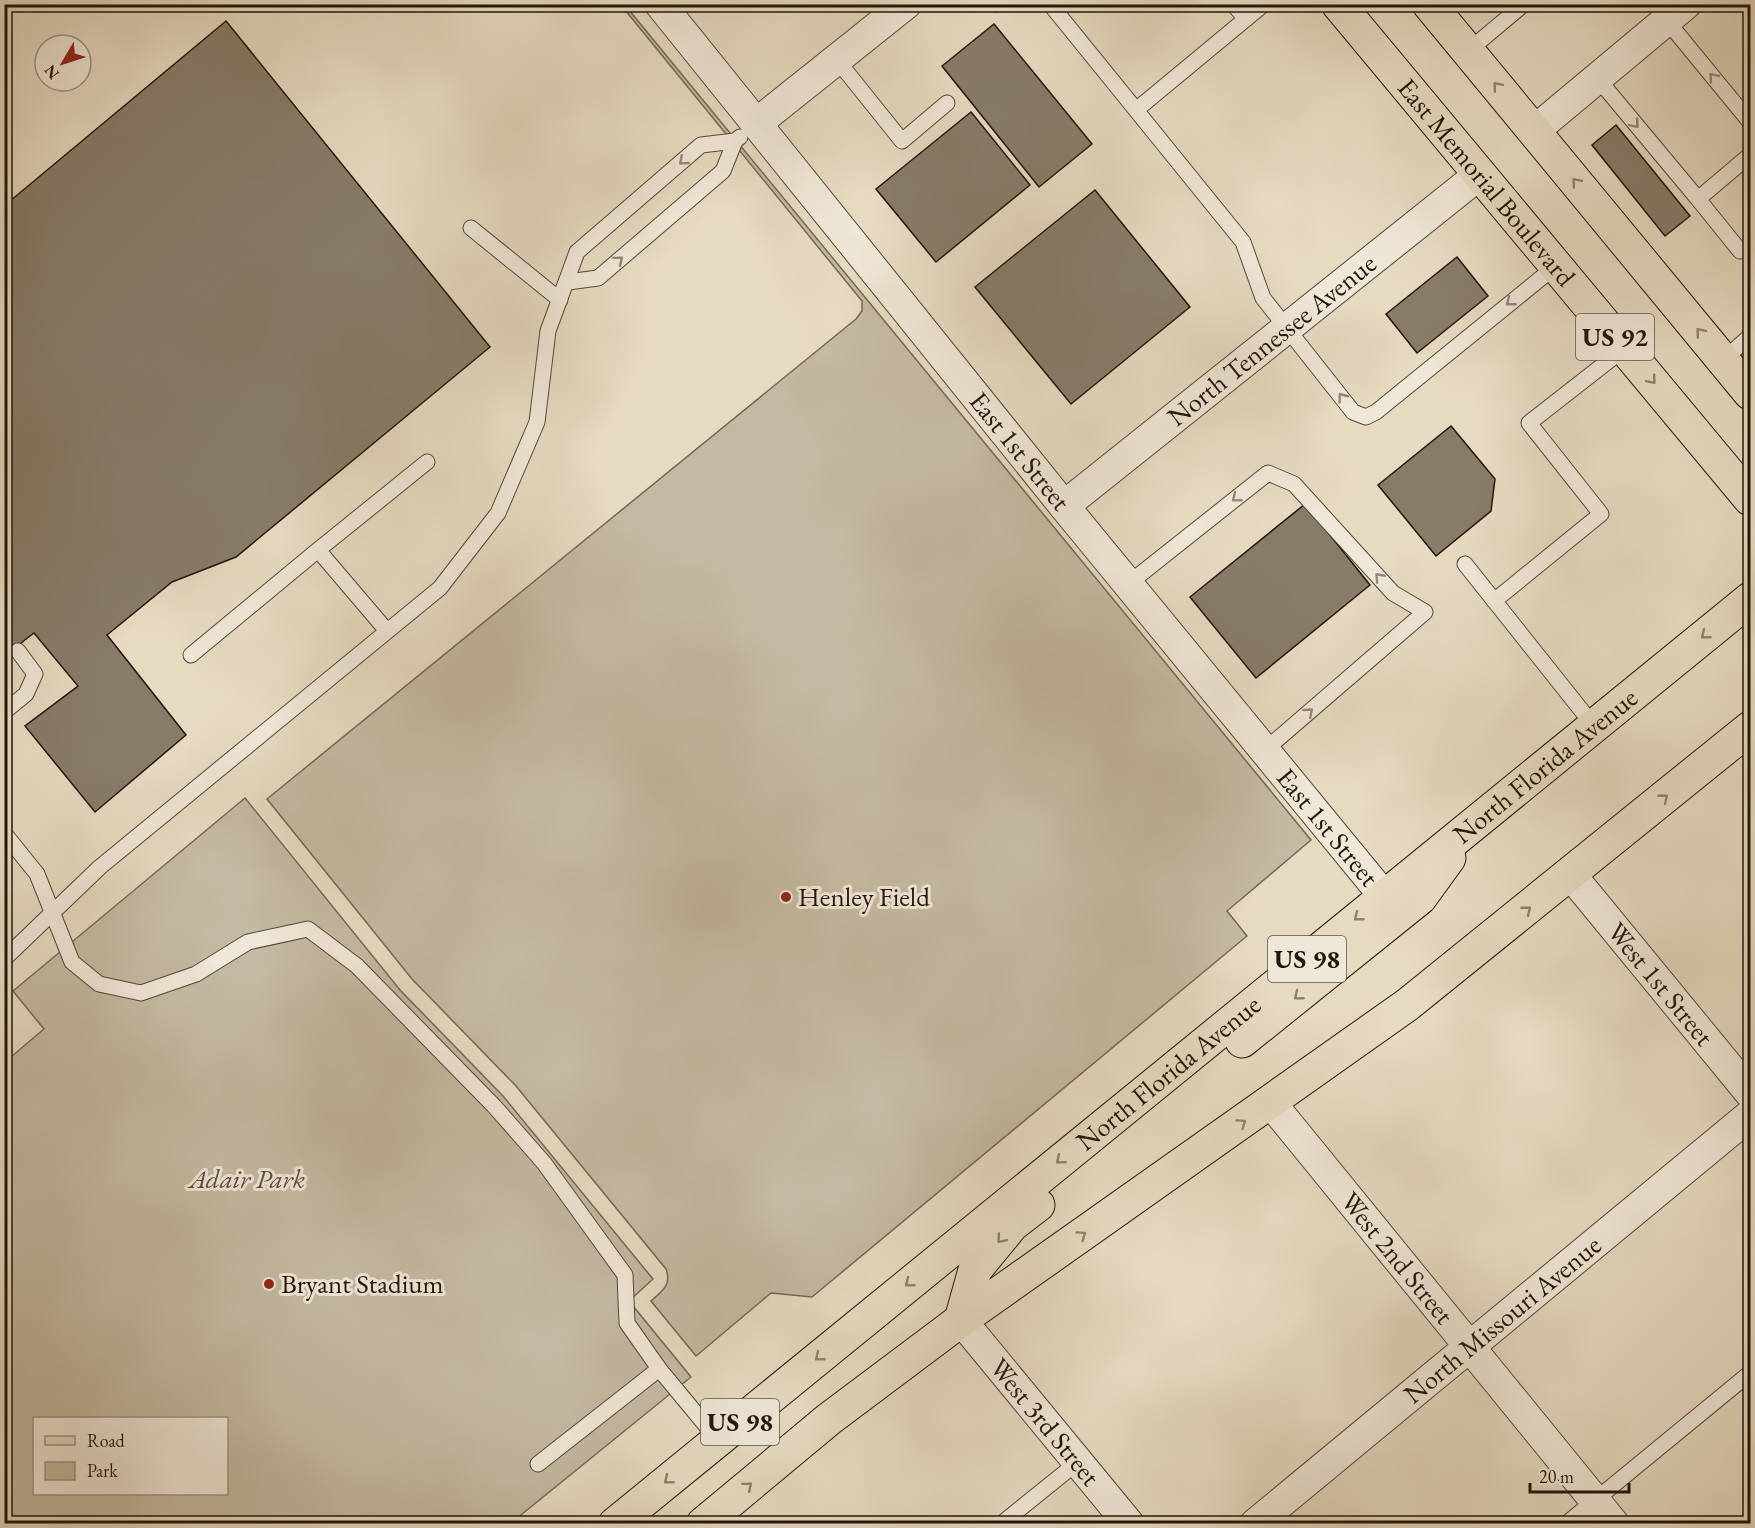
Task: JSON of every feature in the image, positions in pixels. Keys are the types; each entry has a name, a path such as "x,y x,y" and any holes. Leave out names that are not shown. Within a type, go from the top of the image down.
{"main road":[{"name":"East Memorial Boulevard","path":"1338,4 1750,499"},
{"name":"US 92","path":"1430,4 1750,393"},
{"name":"North Florida Avenue","path":"615,1524 1750,599"},
{"name":"US 98","path":"703,1524 829,1419 961,1320 1407,1005 1571,875 1750,728"},
{"path":"961,1320 975,1270 1012,1225 1420,898 1473,824"}],"street":[{"name":"East 1st Street","path":"660,4 746,132 1064,506 1384,896"},
{"path":"746,132 906,4"},
{"path":"1534,131 1677,13"},
{"name":"North Tennessee Avenue","path":"1064,506 1480,174"},
{"name":"West 1st Street","path":"1571,875 1750,1093"},
{"name":"West 2nd Street","path":"1271,1103 1614,1524"},
{"name":"North Missouri Avenue","path":"1255,1524 1750,1115"},
{"name":"West 3rd Street","path":"961,1320 1129,1524"}],"lane":[{"path":"1050,4 1243,242 1263,298 1353,412 1366,417 1376,412 1556,266"},
{"path":"1233,4 1246,20"},
{"path":"1136,110 1264,4"},
{"path":"1468,51 1524,4"},
{"path":"1677,13 1750,122"},
{"path":"837,60 902,141 947,103"},
{"path":"1598,79 1740,251"},
{"path":"4,959 95,871 440,588 498,513 537,422 548,331 568,282 577,252 701,145 746,132"},
{"path":"568,282 598,278 723,171 746,132"},
{"path":"1698,199 1750,155"},
{"path":"471,228 560,300"},
{"path":"1723,360 1750,336"},
{"path":"1494,601 1601,514 1529,423 1625,348"},
{"path":"191,655 427,462"},
{"path":"1128,584 1268,473 1294,484 1393,593 1425,612 1264,750"},
{"path":"318,550 387,631"},
{"path":"1465,564 1594,726"},
{"path":"4,712 26,694 35,674 18,651"},
{"path":"4,833 37,874 72,962 99,984 141,993 196,974 248,942 308,929 357,966 494,1106 544,1163 625,1275 627,1323 659,1369 718,1440"},
{"path":"538,1464 659,1369"},
{"path":"1566,1524 1750,1373"},
{"path":"1001,1524 1078,1462"}],"green space":[{"name":"Henley Field","path":"624,4 1311,840 1227,911 1247,936 812,1297 771,1293 696,1356 651,1301 667,1284 666,1269 516,1086 412,979 267,799 856,319 862,311 862,301 621,5"},
{"name":"Adair Park","path":"245,798 400,990 503,1096 653,1279 629,1301 691,1377 511,1523 5,1524 5,1062 44,1029 13,991"}],"building":[{"path":"226,21 490,347 236,557 172,582 107,635 186,735 95,812 25,726 78,686 34,633 4,656 4,206"},
{"path":"994,24 1092,144 1039,187 942,66"},
{"path":"971,112 1030,185 936,262 876,189"},
{"path":"1616,125 1690,216 1665,236 1592,145"},
{"path":"1095,190 1190,307 1071,404 975,287"},
{"path":"1457,257 1488,296 1417,353 1386,314"},
{"path":"1451,426 1495,479 1491,511 1436,556 1378,485"},
{"path":"1305,504 1370,585 1256,678 1190,597"}],"place":[{"name":"Henley Field","path":"786,897"},
{"name":"Bryant Stadium","path":"269,1284"}]}
